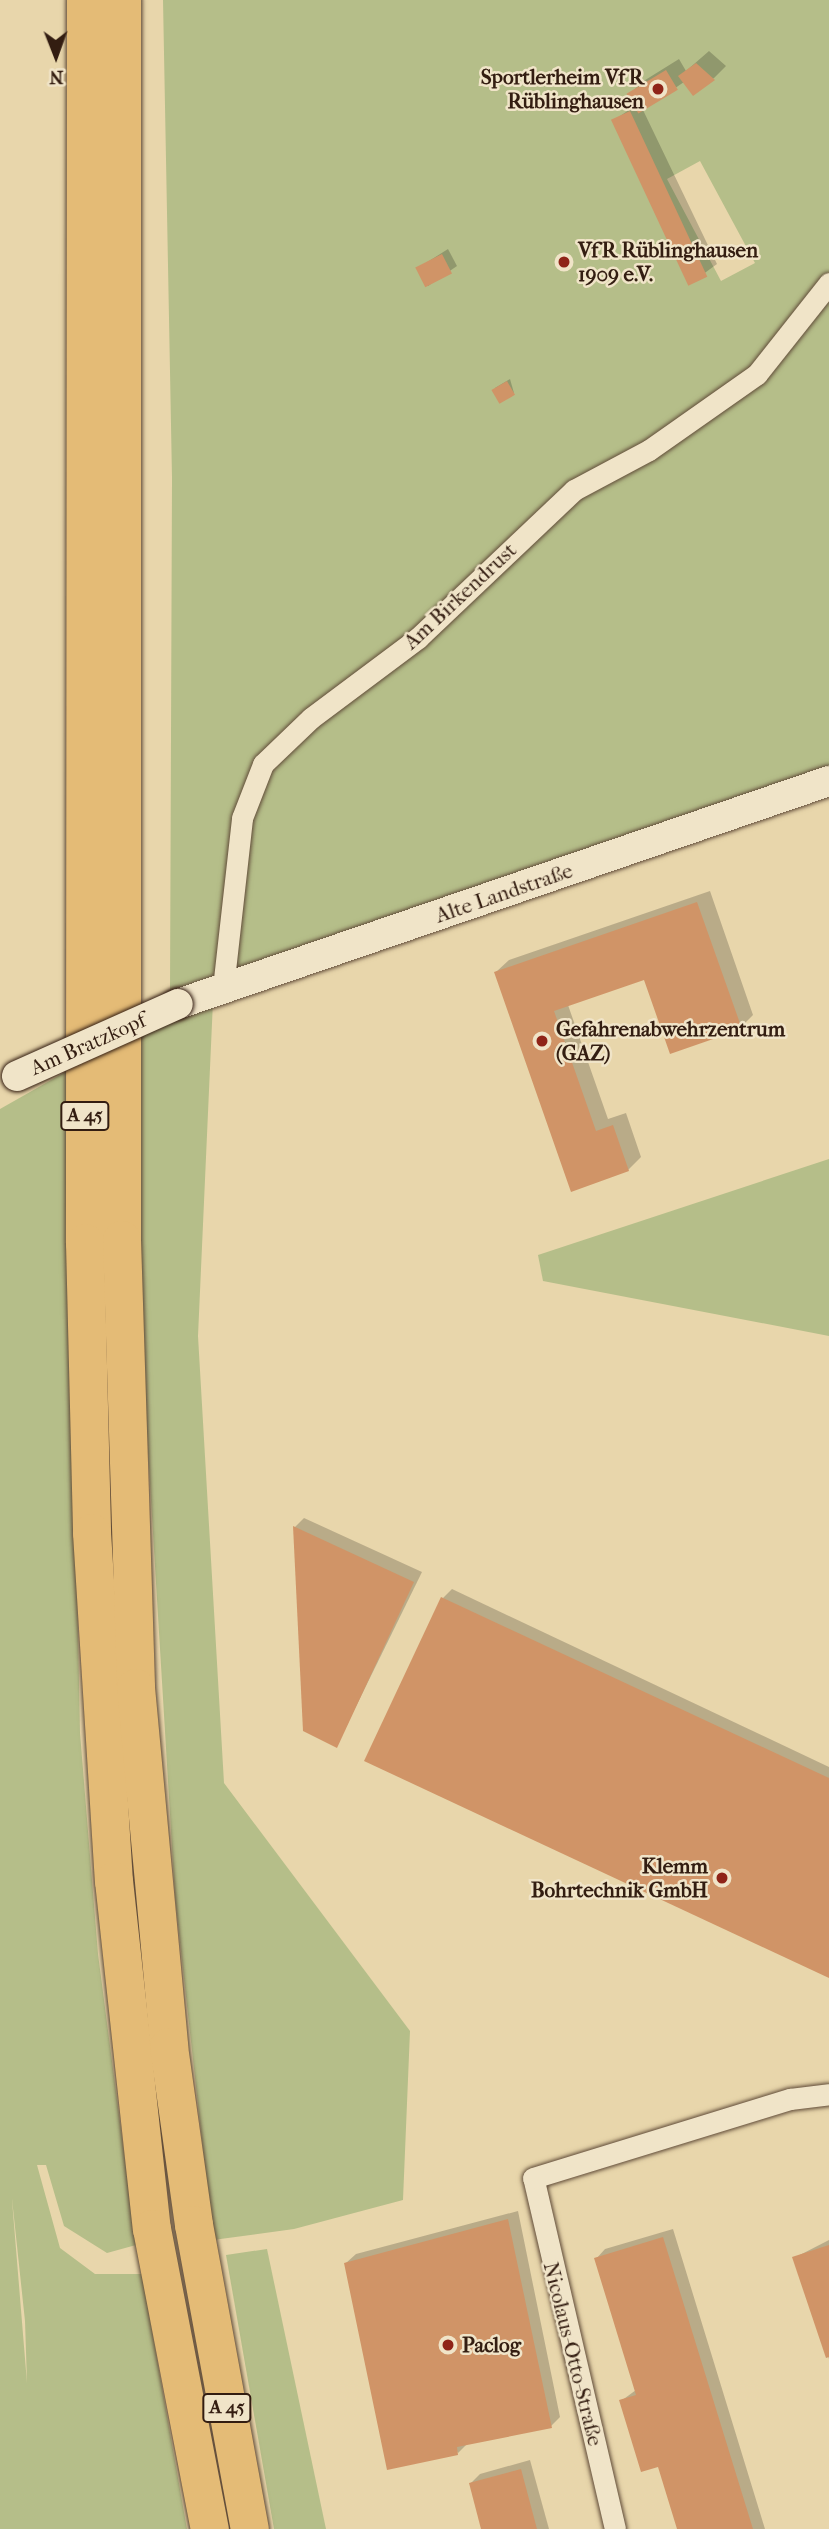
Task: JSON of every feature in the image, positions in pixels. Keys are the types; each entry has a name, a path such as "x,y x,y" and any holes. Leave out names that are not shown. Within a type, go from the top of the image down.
{"highway":[{"name":"A 45","path":"86,0 85,1243 92,1533 114,1881 152,2229 210,2529"},
{"name":"A 45","path":"122,0 121,1240 128,1523 149,1873 194,2225 250,2529"}],"street":[{"name":"Am Birkendrust","path":"223,988 242,818 263,764 311,718 418,638 574,490 649,450 757,374 829,283"},
{"name":"Alte Landstraße","path":"178,1004 829,781"},
{"name":"Am Bratzkopf","path":"8,1081 178,1004"},
{"name":"Nicolaus-Otto-Straße","path":"615,2529 533,2178 790,2099 829,2094"}],"green space":[{"path":"163,0 829,0 829,771 230,977 247,818 268,766 353,684 348,679 299,715 261,761 237,817 215,980 170,993 172,478","holes":["700,161 755,263 721,281 667,179"]},
{"path":"213,1001 198,1336 224,1783 410,2031 403,2200 294,2229 213,2240 175,1897 135,1235 138,1030"},
{"path":"67,1071 80,1733 98,1954 136,2245 107,2253 64,2226 46,2165 37,2165 60,2248 95,2274 142,2274 187,2529 0,2529 0,1109","holes":["12,2199 25,2321 27,2383"]},
{"path":"829,1159 829,1336 543,1281 538,1255"},
{"path":"267,2249 326,2529 274,2529 226,2255"}],"building":[{"path":"696,63 715,80 693,96 678,76"},
{"path":"666,70 678,90 638,113 627,94"},
{"path":"630,111 707,277 688,286 611,120"},
{"path":"442,254 452,274 425,287 415,268"},
{"path":"507,381 515,395 499,404 491,390"},
{"name":"Gefahrenabwehrzentrum (GAZ)","path":"697,902 742,1029 670,1054 644,980 554,1011 596,1131 613,1125 629,1171 571,1192 494,972"},
{"path":"293,1526 414,1582 337,1748 303,1731"},
{"name":"Klemm Bohrtechnik GmbH","path":"441,1597 829,1778 829,1978 364,1761"},
{"name":"Paclog","path":"508,2219 552,2428 457,2447 458,2455 387,2470 344,2263"},
{"path":"663,2237 753,2529 677,2529 658,2467 641,2472 619,2400 636,2395 594,2258"},
{"path":"829,2245 829,2357 826,2358 792,2257"},
{"path":"521,2469 537,2529 481,2529 469,2483"}],"place":[{"name":"Sportlerheim VfR Rüblinghausen","path":"658,89"},
{"name":"VfR Rüblinghausen 1909 e.V.","path":"564,262"},
{"name":"Gefahrenabwehrzentrum (GAZ)","path":"542,1041"},
{"name":"Klemm Bohrtechnik GmbH","path":"722,1878"},
{"name":"Paclog","path":"448,2345"}]}
